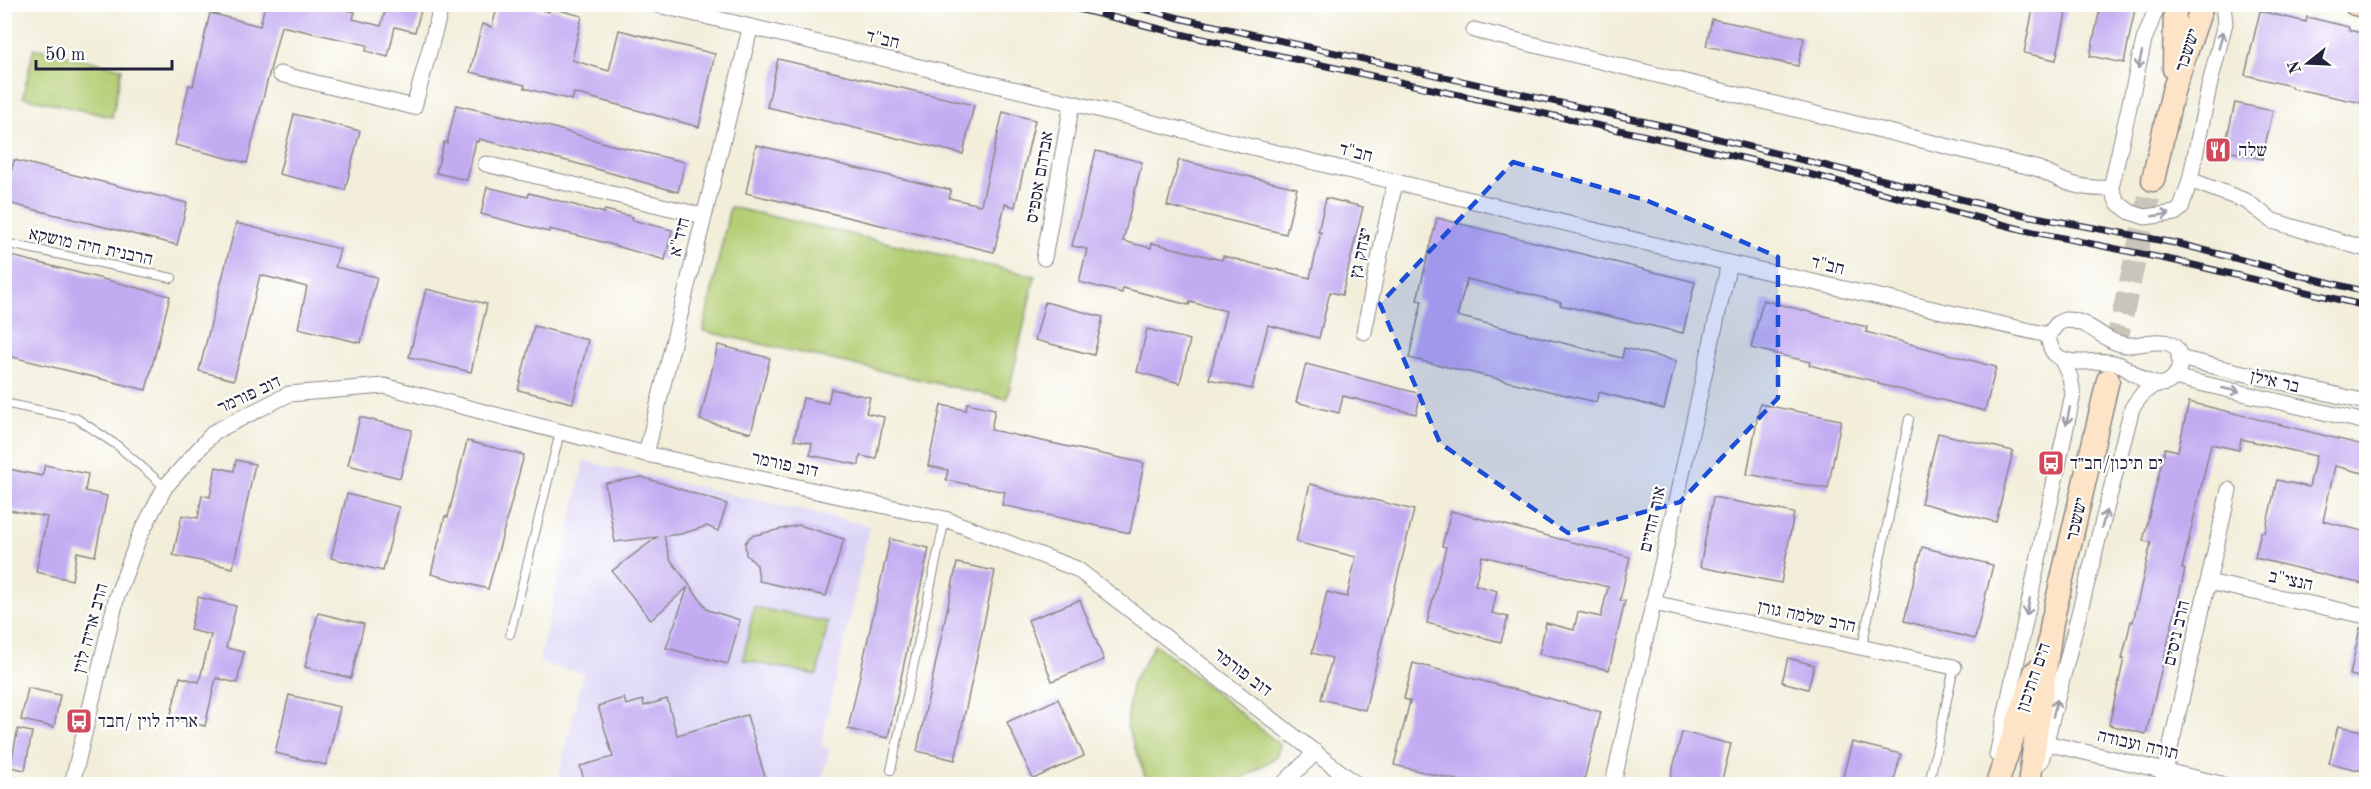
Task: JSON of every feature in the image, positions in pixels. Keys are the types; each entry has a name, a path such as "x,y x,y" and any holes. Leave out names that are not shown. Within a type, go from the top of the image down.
{"street":[{"path":"279,74 414,107 442,4"},
{"name":"חב\"ד","path":"654,4 750,29 1072,103 1729,263 2048,335"},
{"path":"2158,4 2144,40 2111,188 2118,202 2130,212 2145,217 2175,213 2181,208 2190,180 2225,23 2223,4"},
{"name":"יששכר","path":"2173,91 2175,4"},
{"path":"2355,4 2367,7"},
{"name":"יששכר","path":"2153,180 2173,91 2198,6"},
{"name":"חיד\"א","path":"646,454 750,29"},
{"path":"1474,30 2039,170 2066,183 2091,189 2111,188"},
{"name":"אברהם אספיס","path":"1044,258 1072,103"},
{"path":"486,164 704,216"},
{"path":"2190,180 2246,201 2273,221 2367,249"},
{"name":"יצחק גץ","path":"1364,332 1395,182"},
{"name":"אור החיים","path":"1612,784 1729,263"},
{"path":"1991,784 2073,394 2070,377 2062,360 2051,350 2048,335 2058,323 2073,320 2090,326 2124,345 2165,342 2176,348 2180,365 2174,377 2168,382 2155,384 2143,393 2132,408 2035,784"},
{"name":"בר אילן","path":"2179,358 2367,402"},
{"path":"2062,360 2100,360 2118,364 2155,384"},
{"name":"בר אילן","path":"2174,377 2367,422"},
{"name":"יששכר","path":"2052,622 2108,380"},
{"name":"דוב פורמר","path":"165,487 214,432 289,394 384,386 646,454 945,519 1077,569 1356,784"},
{"name":"הרב אריה לוין","path":"72,784 117,596 139,537 165,487"},
{"name":"הרב ניסים","path":"2164,777 2229,490"},
{"name":"הנצי\"ב","path":"2208,582 2367,616"},
{"name":"הרב שלמה גורן","path":"1653,603 1954,667"},
{"name":"הים התיכון","path":"1996,784 2052,622"},
{"name":"הים התיכון","path":"2029,784 2052,622"},
{"name":"תורה ועבודה","path":"2046,743 2164,777 2221,784"},
{"path":"1283,784 1316,752"}],"lane":[{"name":"הרבנית חיה מושקא","path":"4,243 172,278"},
{"path":"4,403 76,418 118,446 165,487"},
{"path":"1862,648 1909,419"},
{"path":"510,634 560,431"},
{"path":"891,770 945,519"},
{"path":"1929,784 1954,667"}],"highlighted area":[{"path":"1513,162 1648,201 1778,257 1778,398 1680,502 1568,533 1440,443 1380,304"}],"shaded area":[{"path":"584,461 870,526 821,746 830,748 821,784 557,784 583,673 539,663"}],"green space":[{"path":"34,48 122,68 112,117 23,97"},
{"path":"730,207 1035,276 1007,399 703,331"},
{"path":"754,607 828,622 817,675 743,660"},
{"path":"1155,644 1280,745 1276,757 1234,784 1148,784 1127,726 1131,685"}],"building":[{"path":"265,4 313,4 333,10 334,7 355,12 353,19 381,26 387,4 400,4 421,10 415,32 395,27 388,57 366,51 367,45 281,26 247,163 175,145 189,85 193,86 210,13 260,26"},
{"path":"498,4 519,4 549,12 550,8 582,16 572,60 609,71 619,30 715,54 699,127 574,93 572,100 524,88 525,85 470,72 482,24 492,27"},
{"path":"2034,4 2068,4 2056,60 2024,53"},
{"path":"2101,4 2136,4 2124,63 2090,56"},
{"path":"2260,11 2306,22 2307,17 2349,27 2349,30 2367,34 2367,104 2291,88 2291,86 2245,75"},
{"path":"1712,19 1804,38 1798,66 1706,46"},
{"path":"778,59 974,105 963,154 767,107"},
{"path":"2235,103 2273,111 2262,159 2224,150"},
{"path":"456,105 544,125 608,144 685,162 678,192 479,139 478,142 476,141 467,180 436,173 444,142 447,143"},
{"path":"1003,112 1035,120 1015,207 1005,204 994,252 746,193 756,145 951,190 949,198 981,205"},
{"path":"294,114 360,131 345,190 279,174"},
{"path":"1096,151 1142,162 1123,241 1151,248 1152,243 1222,260 1223,256 1310,278 1326,198 1363,207 1342,295 1330,292 1319,338 1268,325 1252,389 1209,379 1226,311 1190,302 1189,305 1123,288 1122,293 1079,282 1087,249 1072,246"},
{"path":"14,160 187,203 177,245 4,202"},
{"path":"1179,160 1297,188 1286,234 1167,206"},
{"path":"487,187 528,197 529,193 604,213 605,210 633,217 632,220 672,230 665,260 588,238 549,229 549,232 481,214"},
{"path":"1437,218 1695,282 1683,333 1560,305 1561,302 1467,279 1457,316 1622,358 1624,348 1676,361 1664,409 1599,392 1596,402 1409,358 1422,301 1417,300"},
{"path":"236,223 340,249 335,267 377,277 361,343 298,328 307,287 260,275 234,380 199,371"},
{"path":"4,254 170,296 146,390 4,355"},
{"path":"426,289 487,304 471,372 409,357"},
{"path":"1763,300 1867,327 1866,332 1996,367 1985,411 1809,365 1810,362 1751,348"},
{"path":"1045,302 1103,317 1094,355 1035,340"},
{"path":"534,326 588,340 573,403 518,390"},
{"path":"1147,329 1190,340 1180,383 1137,372"},
{"path":"718,345 770,358 751,433 700,420"},
{"path":"1306,364 1421,394 1416,414 1343,396 1339,413 1296,402"},
{"path":"831,389 870,397 866,413 884,417 876,459 860,456 859,465 810,455 812,443 794,440 803,398 828,403"},
{"path":"2189,402 2367,446 2367,474 2335,466 2323,521 2367,532 2367,585 2255,558 2261,532 2265,532 2277,480 2309,487 2316,456 2241,439 2239,450 2211,444 2182,569 2185,570 2146,734 2109,725 2124,659 2122,659 2151,542 2143,541 2165,448 2178,451"},
{"path":"967,403 995,409 991,430 1144,463 1130,533 1002,505 1005,492 946,480 948,470 928,466 941,405 966,410"},
{"path":"1760,404 1841,420 1828,489 1747,474"},
{"path":"360,417 412,430 400,478 348,465"},
{"path":"1938,433 2013,451 1996,522 1921,503"},
{"path":"467,441 524,455 488,589 431,574"},
{"path":"236,460 255,464 233,568 173,555 182,515 198,518 202,495 210,497 216,467 234,471"},
{"path":"45,465 88,474 85,491 107,496 95,556 77,552 72,580 36,572 47,517 4,509 4,468 42,476"},
{"path":"642,477 727,504 718,531 707,526 681,534 664,536 670,559 708,610 740,620 728,664 666,648 688,587 651,620 612,571 657,537 615,542 605,483"},
{"path":"1310,484 1414,510 1365,710 1321,699 1332,658 1312,653 1327,592 1347,597 1356,557 1296,542"},
{"path":"347,494 399,507 383,571 331,558"},
{"path":"1713,497 1794,513 1781,583 1700,567"},
{"path":"1451,511 1630,557 1620,600 1625,601 1609,670 1539,654 1546,623 1574,630 1578,612 1601,617 1608,587 1482,556 1475,585 1497,591 1492,613 1508,617 1501,642 1427,623 1446,547 1442,546"},
{"path":"799,525 844,539 826,596 759,581 757,565 746,555 745,543 751,536"},
{"path":"890,539 929,548 888,738 848,729"},
{"path":"1922,547 1993,565 1975,639 1904,621"},
{"path":"957,563 995,571 955,760 917,751"},
{"path":"198,597 236,606 226,648 244,652 237,683 216,678 205,726 170,718 180,677 199,682 211,635 190,630"},
{"path":"1080,600 1104,660 1052,681 1028,620"},
{"path":"318,613 364,624 351,678 305,667"},
{"path":"2360,628 2367,629 2367,679 2350,675"},
{"path":"1788,658 1814,665 1808,689 1782,682"},
{"path":"1413,663 1601,712 1583,784 1473,784 1394,765 1410,701 1404,699"},
{"path":"28,688 60,695 54,727 21,720"},
{"path":"289,695 340,707 326,765 275,753"},
{"path":"624,698 626,705 643,700 644,706 667,699 677,735 747,715 767,784 585,784 580,766 613,757 598,706"},
{"path":"1058,699 1084,756 1033,779 1007,722"},
{"path":"2338,726 2367,732 2367,772 2329,763"},
{"path":"18,729 32,732 25,770 10,767"},
{"path":"1682,732 1731,744 1721,784 1669,784"},
{"path":"1852,742 1901,754 1893,784 1841,784"}],"tunnel":[{"path":"2108,380 2153,180"}],"railway":[{"path":"1058,4 1189,36 1683,144 2024,230 2176,261 2366,306"},
{"path":"1125,4 1183,19 1678,129 2025,215 2180,244 2366,292"}],"place":[{"name":"שלה","path":"2218,150"},
{"name":"ים תיכון/חב״ד","path":"2051,463"},
{"name":"אריה לוין /חבד","path":"79,721"}]}
